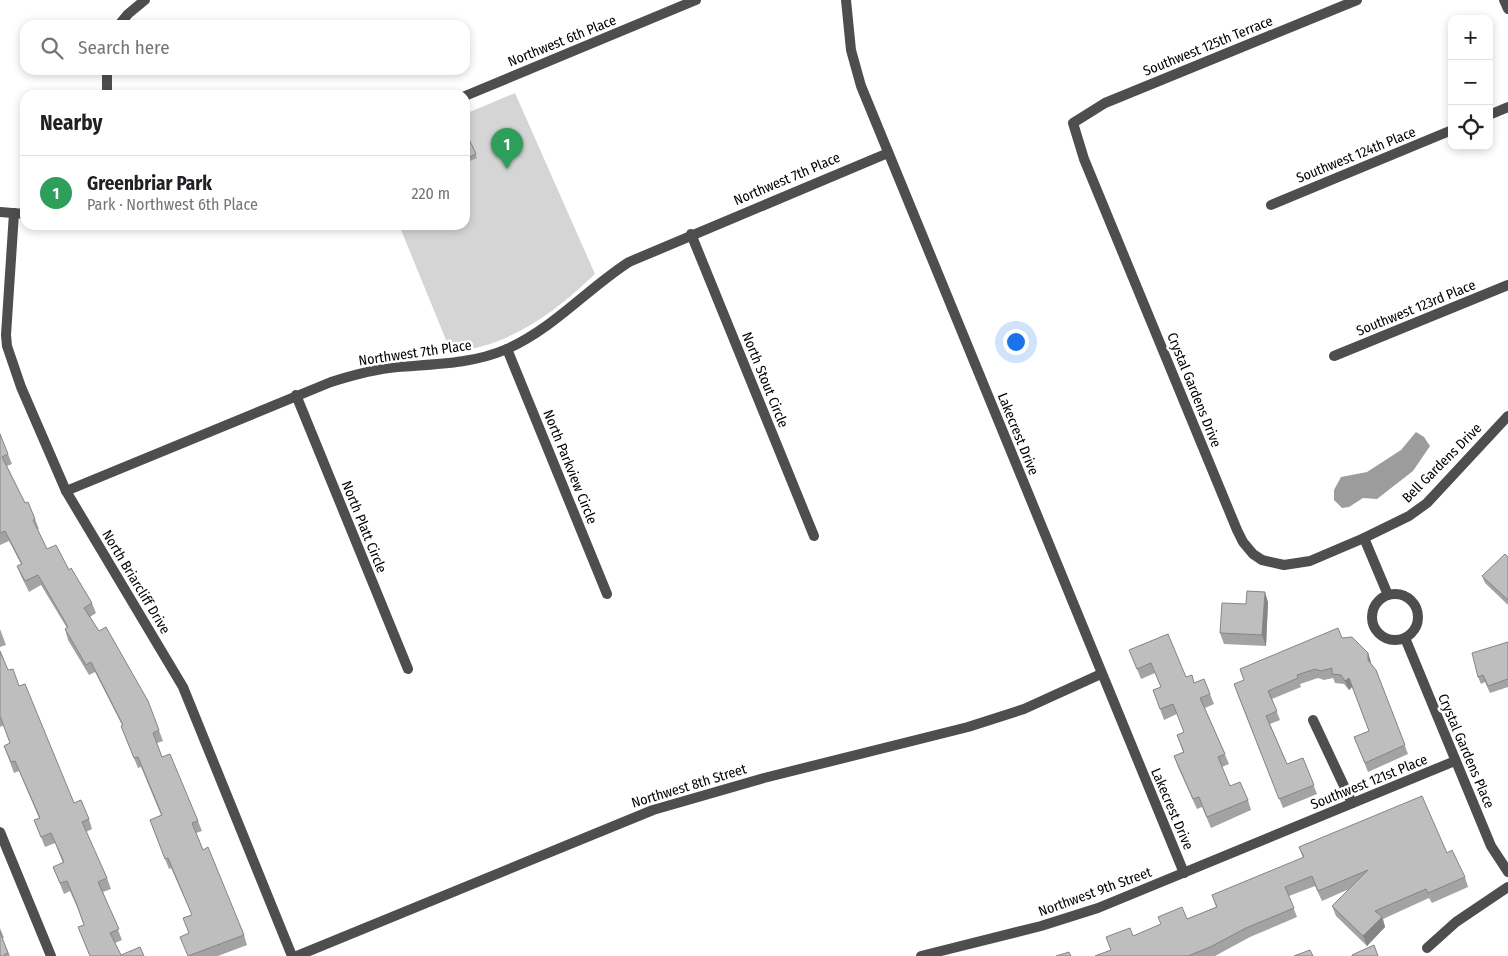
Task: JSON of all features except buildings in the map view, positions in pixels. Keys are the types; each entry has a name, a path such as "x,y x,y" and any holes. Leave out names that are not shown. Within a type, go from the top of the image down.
{"street":[{"path":"123,20 145,0"},
{"name":"Northwest 6th Place","path":"470,94 696,0"},
{"name":"Lakecrest Drive","path":"846,0 855,68 888,153 1184,873"},
{"name":"Southwest 125th Terrace","path":"1073,123 1105,103 1357,0"},
{"path":"1504,0 1508,9"},
{"path":"107,75 107,90"},
{"path":"1493,113 1508,107"},
{"name":"Crystal Gardens Drive","path":"1073,123 1095,185 1205,456 1243,542 1262,560 1284,565 1298,565 1364,538"},
{"name":"Southwest 124th Place","path":"1271,205 1448,132"},
{"name":"Northwest 7th Place","path":"66,491 331,382 371,371 443,365 507,349 546,327 611,273 628,262 888,153"},
{"path":"0,212 20,214"},
{"name":"North Briarcliff Drive","path":"14,213 6,316 7,346 21,387 66,491 183,687 292,956"},
{"name":"North Stout Circle","path":"691,234 814,536"},
{"name":"Southwest 123rd Place","path":"1334,356 1508,285"},
{"name":"North Parkview Circle","path":"507,349 607,594"},
{"name":"North Platt Circle","path":"296,395 408,669"},
{"name":"Bell Gardens Drive","path":"1364,538 1408,516 1427,503 1508,416"},
{"path":"1364,538 1388,595"},
{"path":"1399,594 1414,604 1418,613 1417,623 1412,633 1405,638 1393,640 1384,638 1377,633 1372,622 1372,611 1376,603 1388,595 1399,594"},
{"name":"Crystal Gardens Place","path":"1405,638 1491,846 1508,872"},
{"name":"Northwest 8th Street","path":"296,956 653,810 718,790 968,728 1024,708 1101,674"},
{"path":"1313,720 1352,803"},
{"name":"Southwest 121st Place","path":"1272,835 1455,761"},
{"path":"0,832 51,956"},
{"name":"Northwest 9th Street","path":"922,956 1072,917 1184,873 1272,835"},
{"path":"1428,948 1456,922 1508,887"}],"shaded area":[{"path":"515,93 595,274 547,315 529,326 492,343 472,349 451,352 401,230 470,230 470,112"},
{"path":"1416,432 1424,437 1430,446 1413,471 1377,499 1363,498 1349,507 1342,508 1334,500 1334,490 1341,477 1367,472 1401,450"}],"place":[{"name":"Greenbriar Park","path":"507,169"}]}
